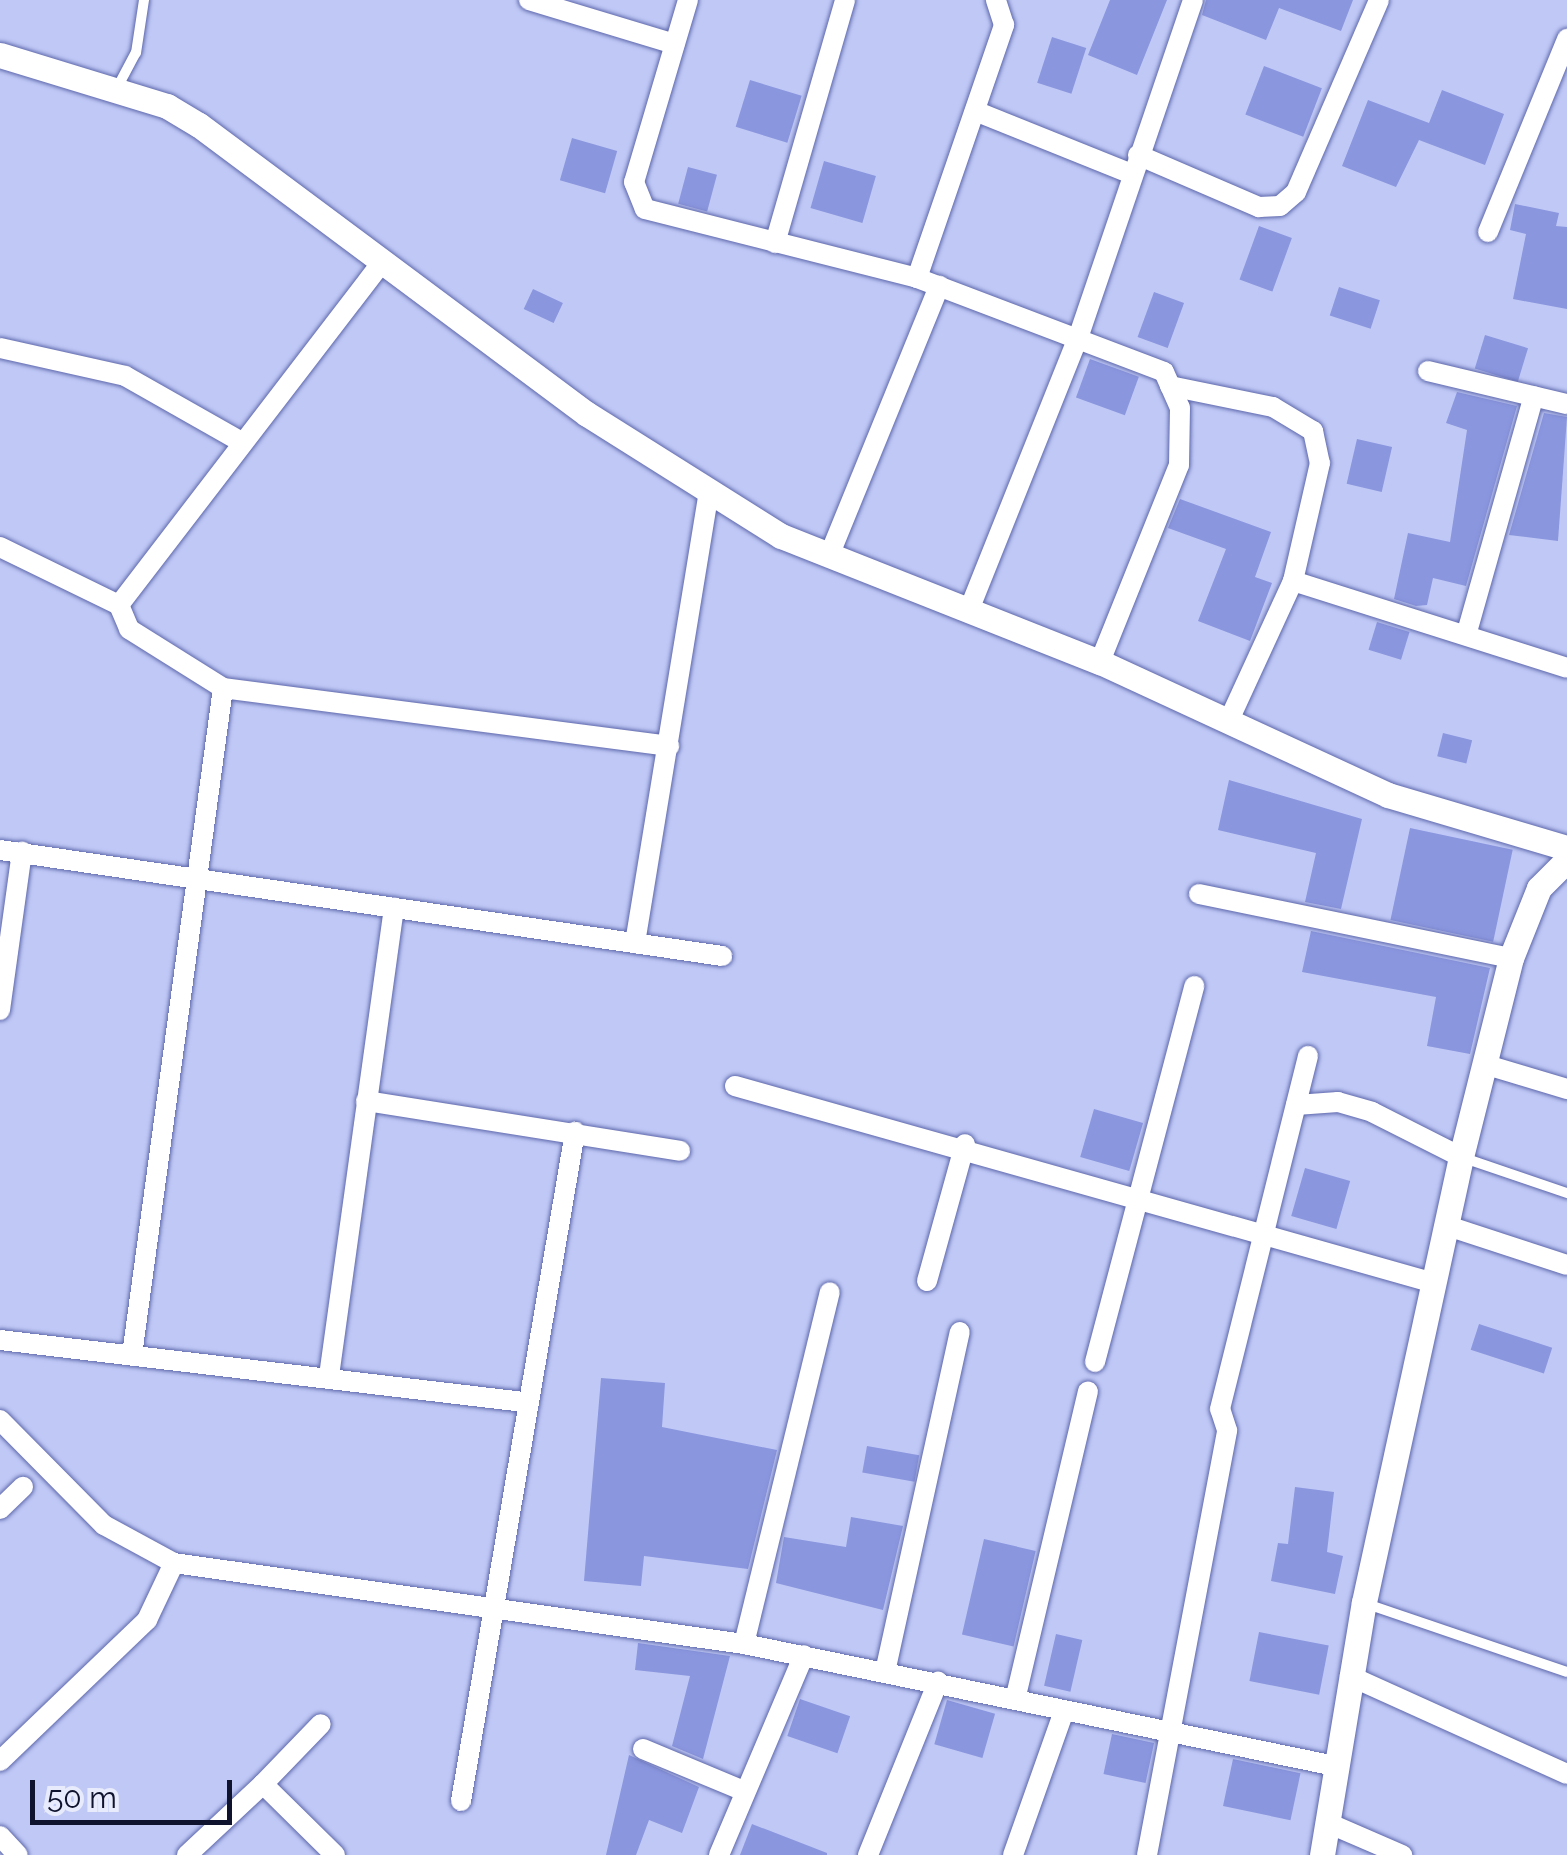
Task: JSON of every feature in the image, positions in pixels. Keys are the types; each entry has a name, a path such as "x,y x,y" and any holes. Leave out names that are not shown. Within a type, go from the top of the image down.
{"street":[{"path":"529,0 675,44"},
{"path":"688,0 634,198 645,210 916,278 1164,372 1180,408 1179,464 1100,662"},
{"path":"775,244 845,0"},
{"path":"916,278 1004,25 996,0"},
{"path":"969,610 1078,338 1193,0"},
{"path":"975,111 1259,207 1280,206 1296,192 1379,0"},
{"path":"1488,232 1567,39"},
{"path":"0,55 116,89 199,125 383,261 709,491 829,556 1100,662 1388,795 1567,848"},
{"path":"119,605 240,441 383,261"},
{"path":"829,556 939,286"},
{"path":"0,348 125,376 240,441"},
{"path":"1428,371 1567,404"},
{"path":"1170,386 1273,407 1313,430 1320,463 1293,581 1228,722"},
{"path":"1467,632 1534,396"},
{"path":"635,943 709,491"},
{"path":"0,547 119,605 129,630 222,688 669,746"},
{"path":"1293,581 1467,632 1567,668"},
{"path":"132,1355 202,879 222,688"},
{"path":"0,850 722,956"},
{"path":"0,1010 22,852"},
{"path":"1322,1855 1364,1602 1461,1157 1511,958 1539,888 1567,860"},
{"path":"1199,894 1511,958"},
{"path":"329,1376 394,907"},
{"path":"1094,1362 1143,1194 1194,986"},
{"path":"1147,1855 1175,1736 1228,1430 1220,1409 1308,1056"},
{"path":"1487,1065 1567,1089"},
{"path":"735,1086 964,1144 1264,1228 1431,1282"},
{"path":"366,1101 680,1151"},
{"path":"1296,1105 1338,1102 1372,1112 1461,1157"},
{"path":"461,1801 488,1602 575,1132"},
{"path":"927,1281 964,1144"},
{"path":"1445,1225 1567,1265"},
{"path":"744,1644 830,1292"},
{"path":"885,1672 960,1332"},
{"path":"0,1340 524,1402"},
{"path":"1015,1700 1088,1392"},
{"path":"0,1420 104,1525 174,1563 488,1602 744,1644 1334,1766"},
{"path":"0,1509 23,1487"},
{"path":"0,1761 146,1620 174,1563"},
{"path":"719,1855 804,1655"},
{"path":"1350,1676 1567,1774"},
{"path":"868,1855 938,1682"},
{"path":"1014,1855 1064,1711"},
{"path":"187,1855 321,1724"},
{"path":"643,1748 744,1790"},
{"path":"263,1784 335,1855"},
{"path":"1328,1823 1402,1855"},
{"path":"0,1836 18,1855"}],"lane":[{"path":"116,89 136,53 144,0"},
{"path":"1461,1157 1567,1192"},
{"path":"1364,1602 1567,1672"}],"building":[{"path":"1110,0 1167,0 1137,75 1088,55"},
{"path":"1206,0 1353,0 1341,31 1279,8 1266,40 1202,15"},
{"path":"1052,37 1086,48 1071,94 1037,83"},
{"path":"1264,66 1322,88 1303,137 1245,115"},
{"path":"750,80 802,96 787,143 736,127"},
{"path":"1442,90 1504,114 1485,165 1419,140 1396,187 1342,166 1368,100 1429,123"},
{"path":"572,138 617,151 605,193 560,180"},
{"path":"824,161 876,176 862,223 810,208"},
{"path":"688,167 717,175 707,211 678,204"},
{"path":"1515,204 1559,213 1556,226 1567,227 1567,309 1513,299 1526,234 1510,230"},
{"path":"1259,226 1292,238 1272,292 1240,280"},
{"path":"1339,287 1380,300 1371,329 1330,316"},
{"path":"533,289 563,303 554,323 524,309"},
{"path":"1154,292 1184,303 1168,348 1138,337"},
{"path":"1485,335 1528,348 1518,382 1475,368"},
{"path":"1090,359 1139,377 1125,415 1076,398"},
{"path":"1457,392 1517,406 1466,586 1433,578 1427,605 1416,606 1394,599 1408,533 1450,542 1467,430 1446,423"},
{"path":"1544,413 1567,417 1558,541 1509,535"},
{"path":"1357,439 1392,447 1382,492 1347,484"},
{"path":"1180,499 1271,532 1255,577 1272,583 1250,641 1198,621 1226,549 1168,528"},
{"path":"1377,622 1410,632 1401,660 1369,650"},
{"path":"1443,733 1472,740 1466,764 1437,756"},
{"path":"1229,780 1362,819 1341,909 1305,902 1316,853 1218,830"},
{"path":"1410,828 1513,850 1493,942 1390,920"},
{"path":"1311,931 1490,968 1470,1054 1427,1046 1436,997 1302,972"},
{"path":"1094,1109 1143,1123 1129,1171 1080,1157"},
{"path":"1305,1168 1350,1181 1336,1229 1291,1216"},
{"path":"1479,1324 1552,1348 1544,1373 1471,1350"},
{"path":"601,1378 665,1383 662,1427 777,1450 748,1569 644,1556 641,1586 584,1581"},
{"path":"867,1446 919,1455 915,1482 862,1473"},
{"path":"1295,1487 1334,1492 1327,1552 1343,1556 1335,1594 1271,1581 1278,1543 1288,1544"},
{"path":"851,1517 903,1526 883,1610 776,1583 784,1537 846,1547"},
{"path":"984,1539 1036,1551 1014,1646 962,1634"},
{"path":"1259,1632 1329,1646 1319,1695 1249,1681"},
{"path":"1056,1634 1082,1640 1070,1692 1044,1686"},
{"path":"638,1643 730,1656 703,1759 672,1746 690,1676 635,1670"},
{"path":"800,1699 850,1716 837,1753 787,1736"},
{"path":"947,1700 995,1714 982,1758 934,1744"},
{"path":"1112,1734 1154,1743 1146,1783 1103,1774"},
{"path":"629,1755 699,1787 682,1833 649,1820 636,1855 606,1855"},
{"path":"1233,1759 1300,1773 1291,1820 1223,1806"},
{"path":"752,1824 827,1853 827,1855 740,1855"}]}
